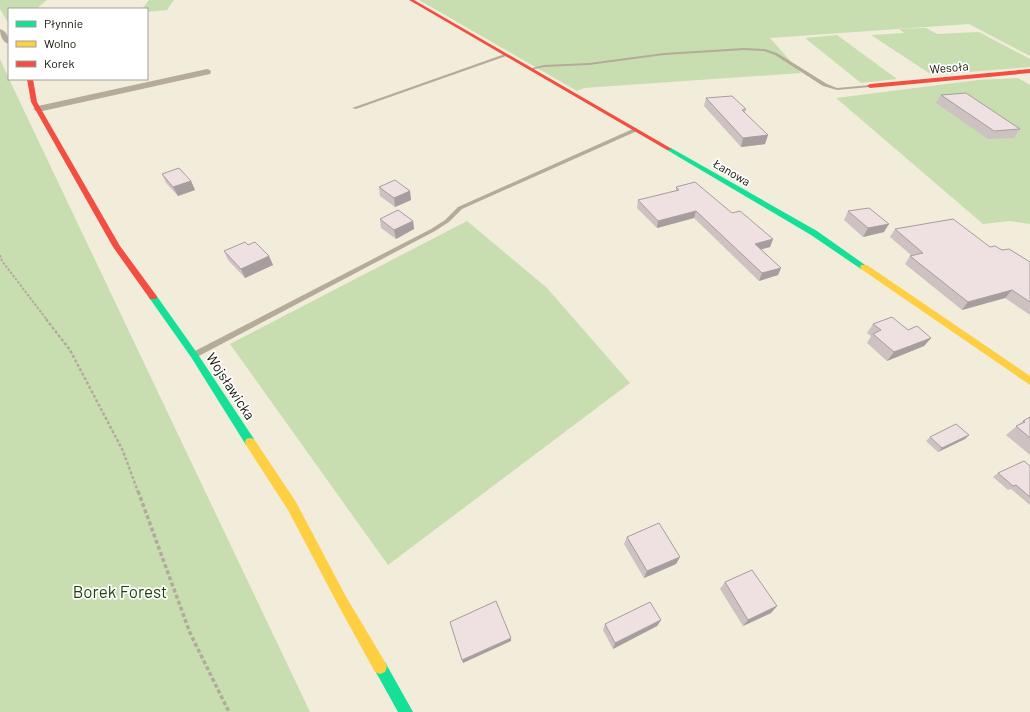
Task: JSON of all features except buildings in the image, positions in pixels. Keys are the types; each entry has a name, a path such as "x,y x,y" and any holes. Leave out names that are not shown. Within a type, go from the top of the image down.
{"street":[{"name":"Łanowa","path":"411,0 814,233 1030,381"},
{"path":"0,31 8,41"},
{"name":"Wesoła","path":"870,86 1030,71"},
{"path":"38,109 207,72"},
{"name":"Wojsławicka","path":"30,80 34,102 117,247 194,355 292,506 341,599 406,712"}],"lane":[{"path":"530,69 544,66 588,64 664,54 744,49 765,50 776,54 825,86 837,89 870,86"},
{"path":"354,108 507,55"},
{"path":"194,355 433,230 447,221 460,208 635,130"}],"path":[{"path":"0,255 2,261 70,350 123,451 190,633 229,712"}],"green space":[{"path":"0,0 47,0 37,8 8,8 8,22 0,9"},
{"path":"149,0 174,0 167,10 148,12 148,8 143,8"},
{"path":"419,0 1030,0 1030,56 969,24 770,38 801,73 584,88 577,91"},
{"path":"926,28 937,34 979,32 1030,59 1030,67 932,75 871,35 904,33 899,29"},
{"path":"837,35 897,79 861,83 805,38"},
{"name":"Borek Forest","path":"0,59 8,80 9,80 310,712 0,712"},
{"path":"1018,78 1030,85 1030,224 1010,221 983,224 836,98 978,80"},
{"path":"467,221 547,288 630,383 388,565 230,344"}],"traffic: fast":[{"path":"669,149 814,233 864,267"},
{"path":"153,297 194,355 250,442"},
{"path":"380,667 406,712"}],"traffic: slow":[{"path":"864,267 1030,381"},
{"path":"250,442 292,506 341,599 380,667"}],"traffic: jam":[{"path":"411,0 669,149"},
{"path":"870,86 1030,71"},
{"path":"30,80 34,102 117,247 153,297"}]}
